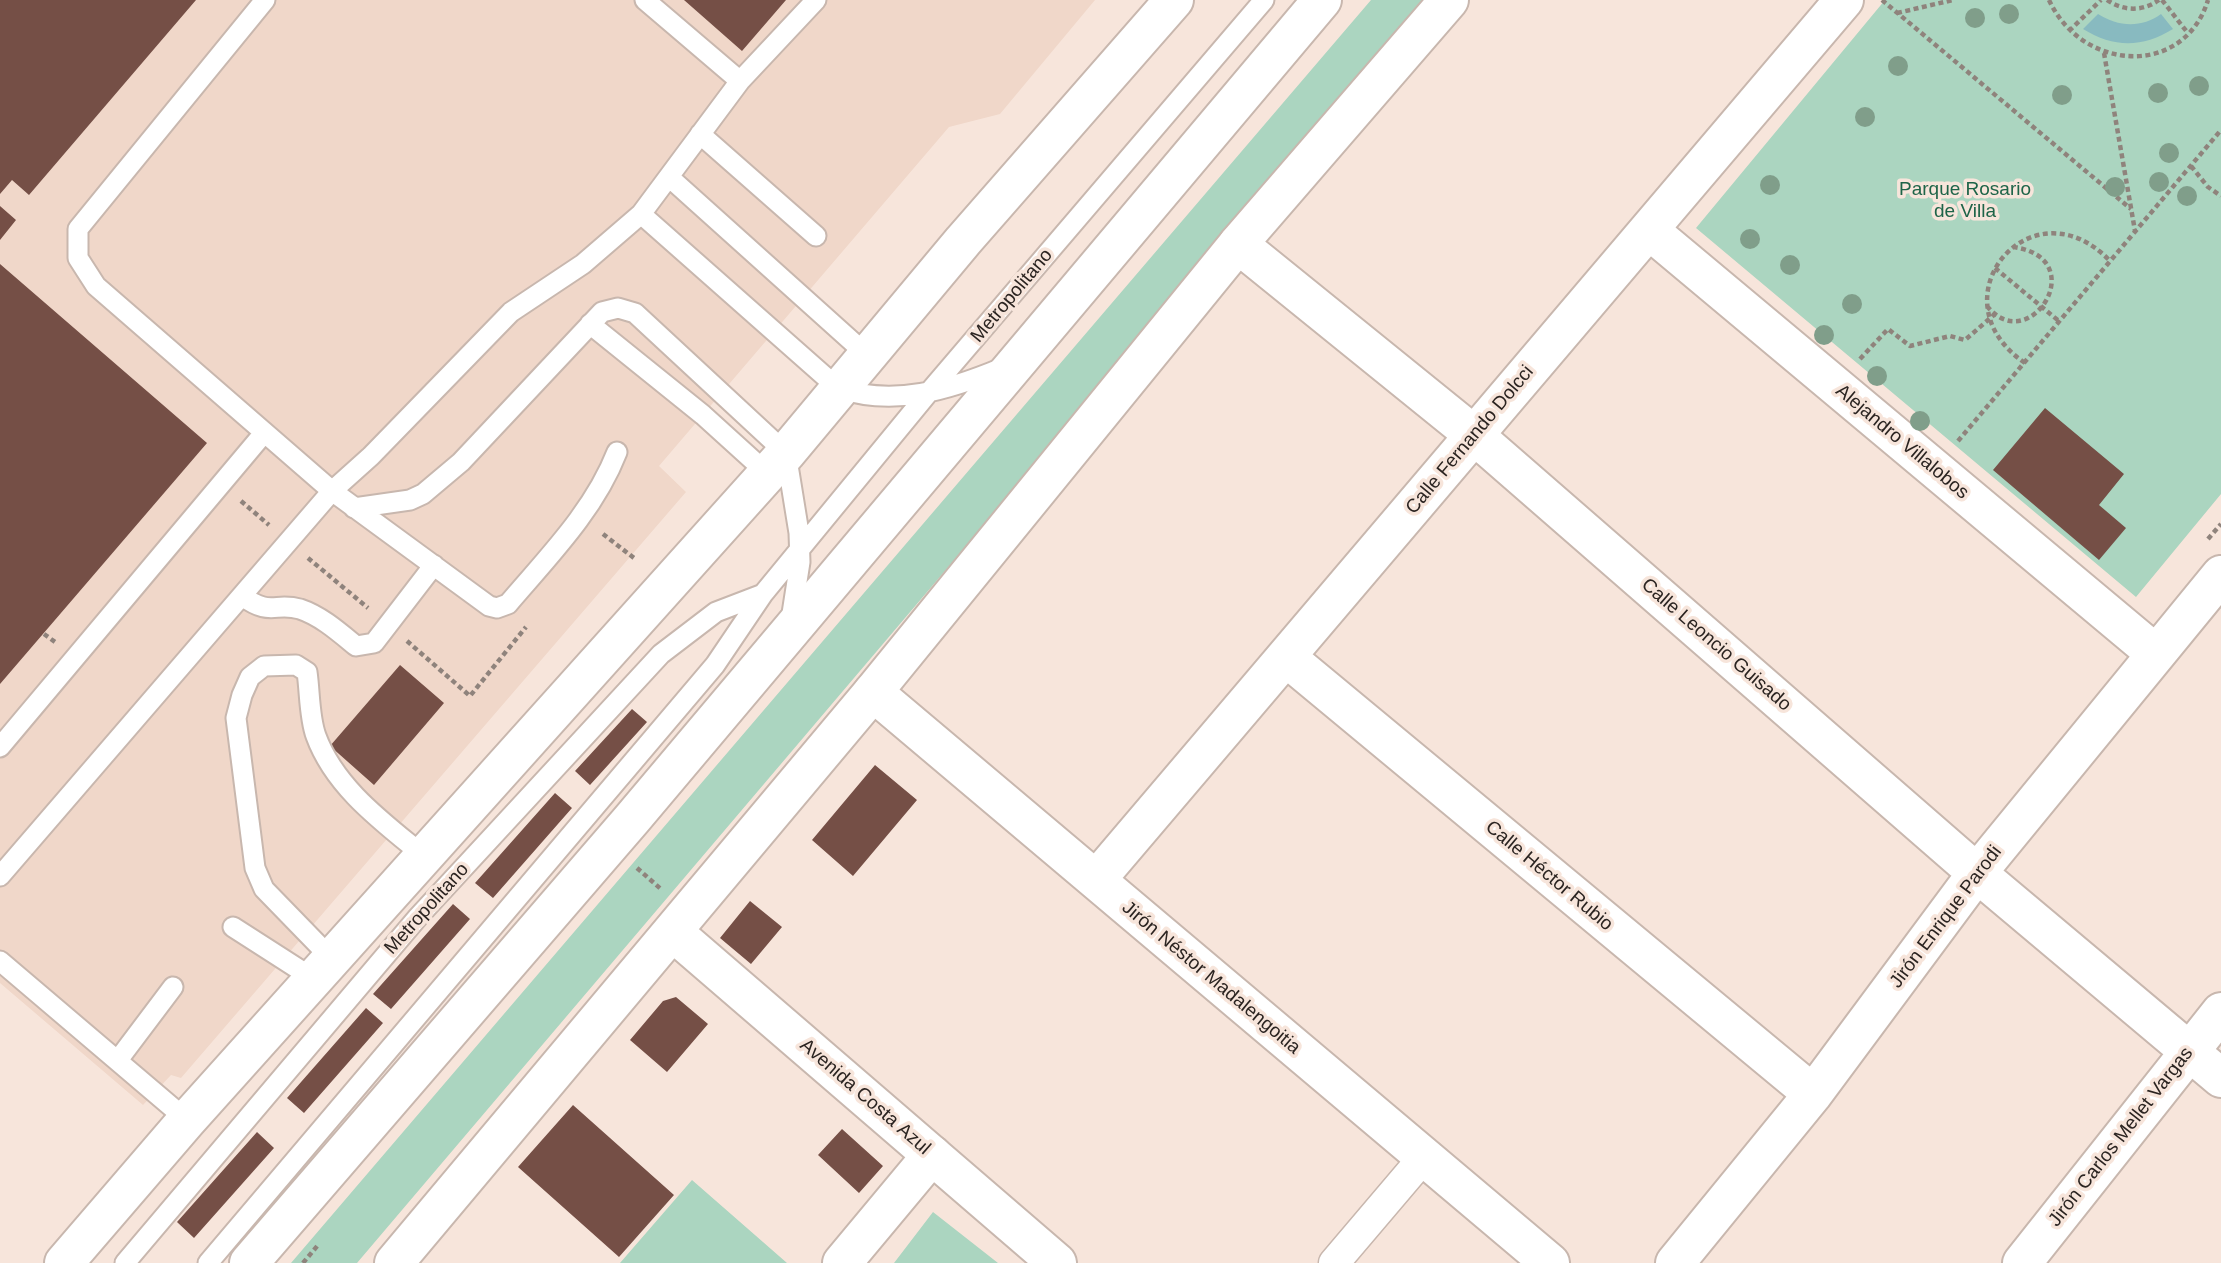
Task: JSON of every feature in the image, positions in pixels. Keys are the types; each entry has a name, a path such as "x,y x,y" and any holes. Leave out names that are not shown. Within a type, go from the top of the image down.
{"street":[{"path":"64,1263 187,1120 776,463 866,354 1174,0"},
{"path":"249,1263 788,635 1322,0"},
{"path":"394,1263 873,692 1238,244 1449,0"},
{"name":"Calle Fernando Dolcci","path":"1096,880 1844,0"},
{"name":"Alejandro Villalobos","path":"1649,230 2156,654"},
{"name":"Calle Leoncio Guisado","path":"1238,244 1474,435 1977,873 2221,1078"},
{"name":"Jirón Enrique Parodi","path":"1675,1263 1813,1094 1977,873 2156,654 2213,560"},
{"name":"Calle Héctor Rubio","path":"1286,657 1813,1094"},
{"name":"Jirón Néstor Madalengoitia","path":"873,692 1550,1263"},
{"name":"Avenida Costa Azul","path":"681,923 933,1155 1057,1263"},
{"name":"Jirón Carlos Mellet Vargas","path":"2022,1263 2221,1012"},
{"path":"842,1263 933,1155"},
{"path":"1334,1263 1424,1157"}],"lane":[{"path":"265,0 78,229 78,258 96,286 332,491 488,606 497,608 508,604 557,547 597,494 617,453"},
{"path":"645,0 740,81"},
{"path":"0,877 332,491 371,456 511,312 583,264 640,214 740,81 816,0"},
{"name":"Metropolitano","path":"208,1263 715,665 763,594 929,392 1264,0"},
{"path":"701,134 816,236"},
{"path":"668,177 866,354"},
{"path":"640,214 838,388 884,397 929,392 970,381 1018,360"},
{"path":"354,508 410,500 423,494 461,462 590,324 610,308 625,308 635,313 776,463 796,504 800,550 798,584 788,635"},
{"path":"590,324 703,415 776,463"},
{"path":"0,747 264,433"},
{"path":"242,596 258,608 298,609 330,625 356,646 374,643 433,565"},
{"name":"Metropolitano","path":"125,1263 418,917 661,654 716,612 763,594"},
{"path":"323,969 264,889 255,868 236,718 250,677 264,666 296,665 307,672 316,735 332,767 362,804 424,856"},
{"path":"233,927 323,969"},
{"path":"0,961 187,1120"},
{"path":"118,1060 173,987"}],"path":[{"path":"1882,0 2131,209"},
{"path":"1897,13 1952,0"},
{"path":"2049,0 2068,31 2085,44 2104,53 2144,55 2164,49 2188,33 2208,0"},
{"path":"2068,31 2101,0"},
{"path":"2107,0 2123,8 2138,9 2160,0 2188,33"},
{"path":"2104,53 2135,232"},
{"path":"1955,445 2221,130"},
{"path":"2191,166 2208,187 2221,196"},
{"path":"2025,363 2009,352 1996,337 1989,320 1989,282 1995,268 2013,247 2025,239 2043,233 2080,237 2097,247 2110,261"},
{"path":"1987,305 2004,319 2018,320 2032,317 2043,307 2050,295 2052,281 2048,267 2040,256 2027,249 2013,247"},
{"path":"1995,268 2060,322"},
{"path":"1855,364 1888,329 1910,346 1951,336 1965,340 1996,314"},
{"path":"2213,560 2221,524"},
{"path":"636,867 681,923"}],"shaded area":[{"path":"0,0 1095,0 1000,114 949,127 659,466 686,492 181,1078 171,1075 143,1105 0,983"}],"green space":[{"path":"1371,0 1430,0 357,1263 291,1263"},
{"name":"Parque Rosario de Villa","path":"1885,0 2221,0 2221,494 2136,597 1696,228"},
{"path":"692,1180 787,1263 620,1263"},
{"path":"933,1212 998,1263 894,1263"}],"water":[{"path":"2098,14 2122,23 2138,24 2161,14 2173,29 2139,42 2106,40 2083,29"}],"building":[{"path":"0,0 196,0 29,195 12,180 0,194"},
{"path":"684,0 786,0 742,51"},
{"path":"0,206 16,220 0,240"},
{"path":"0,264 207,443 0,684"},
{"path":"2045,408 2124,474 2099,505 2126,528 2099,560 1993,470"},
{"path":"400,665 444,703 374,785 330,746"},
{"path":"632,709 647,722 590,785 575,771"},
{"path":"875,765 917,800 853,876 812,840"},
{"path":"555,793 572,808 493,898 475,883"},
{"path":"750,901 782,927 751,964 720,938"},
{"path":"453,904 470,919 391,1009 373,994"},
{"path":"676,997 708,1024 667,1072 630,1040 663,1001"},
{"path":"366,1008 383,1023 304,1113 287,1098"},
{"path":"573,1105 674,1195 619,1257 518,1167"},
{"path":"842,1129 883,1166 859,1193 818,1155"},
{"path":"257,1132 274,1148 194,1238 177,1222"}]}
